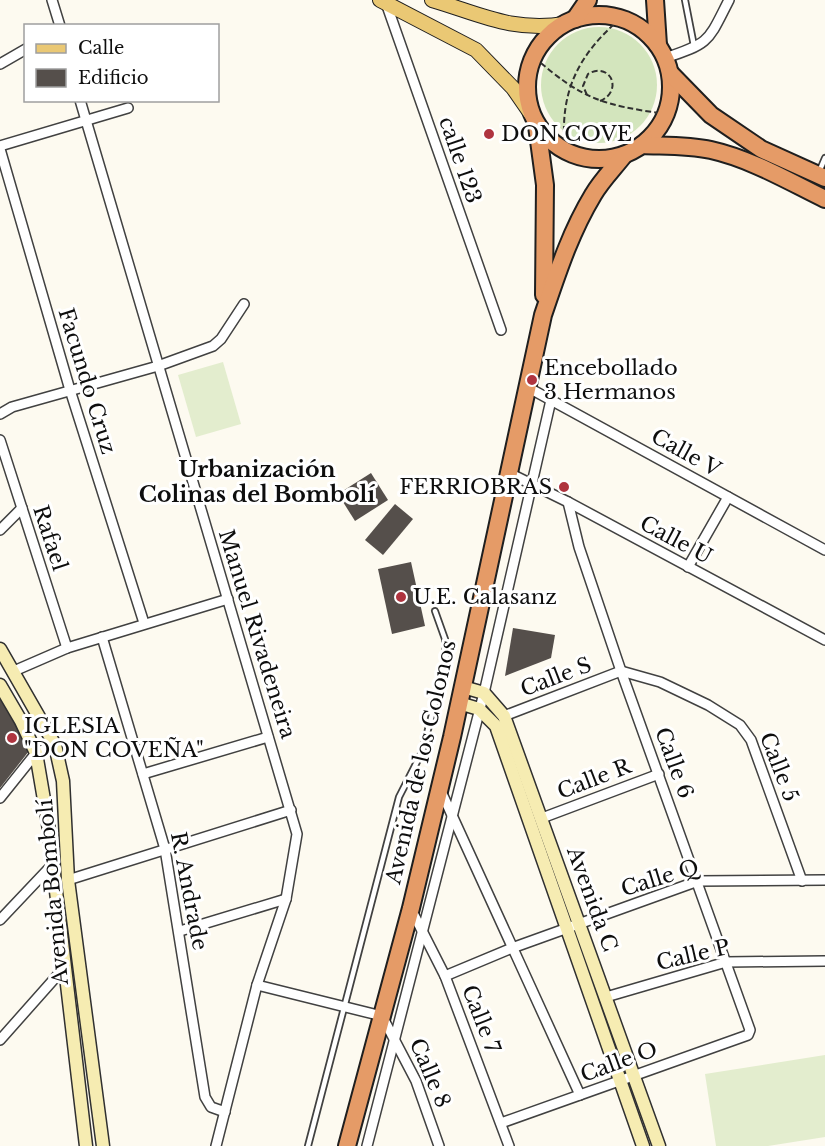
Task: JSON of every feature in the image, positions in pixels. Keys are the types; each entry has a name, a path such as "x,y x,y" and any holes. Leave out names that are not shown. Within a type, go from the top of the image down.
{"highway":[{"path":"534,57 540,46 570,21 588,0"},
{"path":"534,120 554,144 575,156 600,159 624,155 642,145 656,131 666,114 671,94 655,0"},
{"path":"570,21 598,15 621,18 642,28 711,115 761,149 821,176"},
{"name":"Avenida de los Colonos","path":"534,57 529,67 526,91 534,120 545,185 543,315"},
{"path":"642,145 712,150 750,162 825,199"},
{"name":"Avenida de los Colonos","path":"347,1146 411,908 440,789 529,388 543,315 562,258 577,223 594,193 624,155"}],"main road":[{"path":"432,0 483,19 502,23 548,26 570,21"},
{"path":"383,1 476,50 513,88 534,120"}],"street":[{"path":"52,0 59,24"},
{"path":"665,59 694,49 708,39 729,0"},
{"name":"calle 123","path":"383,1 501,330"},
{"path":"0,64 24,50"},
{"name":"Manuel Rivadeneira","path":"81,102 291,810 297,842 286,899 257,985 225,1112"},
{"path":"0,147 128,108"},
{"name":"Facundo Cruz","path":"0,147 70,390 144,623"},
{"path":"0,414 12,407 158,366 218,343 244,304"},
{"name":"Calle V","path":"529,388 825,550"},
{"path":"368,1146 484,693 551,400"},
{"name":"Rafael","path":"0,440 67,648"},
{"name":"Calle U","path":"509,473 568,502 825,640"},
{"path":"688,567 728,497"},
{"name":"Calle 6","path":"568,502 579,547 621,671 750,1027 748,1035"},
{"path":"0,530 22,508"},
{"path":"14,671 67,648 228,599"},
{"name":"R. Andrade","path":"102,637 165,849 206,1097 211,1107 225,1112"},
{"name":"Avenida Bombolí","path":"0,649 55,745 63,781 68,880 102,1146"},
{"name":"Calle S","path":"504,716 621,671"},
{"name":"Calle 5","path":"621,671 670,687 708,705 746,731 802,881"},
{"name":"Avenida Bombolí","path":"0,686 36,753 48,823 85,1146"},
{"path":"461,695 484,693"},
{"name":"Avenida C","path":"484,693 504,716 658,1146"},
{"path":"461,695 479,709"},
{"name":"Avenida C","path":"479,709 496,726 642,1146"},
{"path":"144,774 268,737"},
{"path":"0,798 36,753 55,745"},
{"name":"Calle R","path":"542,818 659,774"},
{"path":"440,789 453,813 580,1095"},
{"path":"68,880 291,810"},
{"path":"0,920 52,865"},
{"name":"Calle Q","path":"445,976 512,948 698,881 825,880"},
{"path":"180,931 286,899"},
{"name":"Calle 7","path":"411,908 445,976 509,1146"},
{"name":"Calle P","path":"606,996 726,962 825,961"},
{"path":"0,1040 63,969"},
{"path":"257,985 382,1016"},
{"name":"Calle 8","path":"382,1016 395,1036 416,1081 439,1146"},
{"name":"Calle O","path":"501,1123 748,1035"},
{"path":"216,1146 225,1112"}],"lane":[{"path":"685,0 694,49"},
{"path":"821,176 825,158"},
{"path":"308,1146 399,797 422,752 446,662 445,639 435,611"}],"path":[{"path":"565,150 563,134 570,86 585,54 621,18"},
{"path":"534,57 570,86 589,97 666,114"},
{"path":"589,97 583,86 588,74 600,70 606,72 611,76 614,88 611,94 600,101"}],"green space":[{"path":"599,27 621,32 640,44 652,63 657,85 652,107 640,126 621,138 599,143 577,138 558,126 546,107 541,85 546,63 558,44 577,32"},
{"path":"223,362 241,424 196,437 178,375"},
{"path":"825,1055 825,1137 768,1146 716,1146 705,1074"}],"building":[{"path":"371,473 388,500 355,521 338,494"},
{"path":"395,504 413,519 383,555 365,540"},
{"path":"411,562 425,626 392,634 378,569"},
{"path":"513,628 555,635 551,658 505,676"},
{"name":"IGLESIA \"DON COVEÑA\"","path":"0,696 18,725 29,751 0,788"}],"place":[{"name":"DON COVE","path":"489,134"},
{"name":"Encebollado 3 Hermanos","path":"532,380"},
{"name":"FERRIOBRAS","path":"564,487"},
{"name":"U.E. Calasanz","path":"401,597"},
{"name":"IGLESIA \"DON COVEÑA\"","path":"12,738"}],"district":[{"name":"Urbanización Colinas del Bombolí","path":"257,482"}]}
